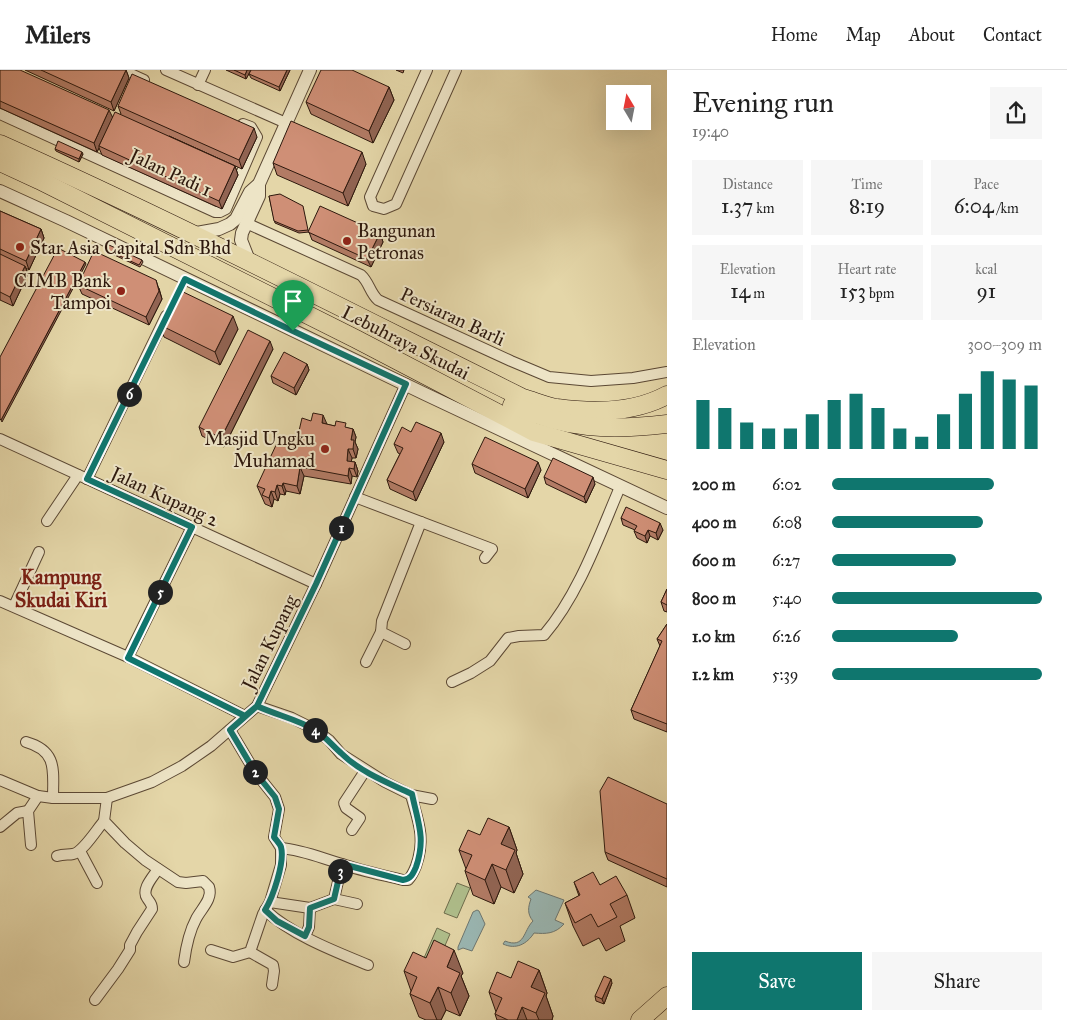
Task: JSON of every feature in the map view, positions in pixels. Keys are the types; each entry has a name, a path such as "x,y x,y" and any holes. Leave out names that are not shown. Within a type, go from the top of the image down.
{"highway":[{"name":"Lebuhraya Skudai","path":"0,144 68,174 523,398 555,408 619,410 640,407 667,395"},
{"name":"Lebuhraya Skudai","path":"0,162 356,339 534,432 667,470"},
{"path":"356,339 381,344 546,419 579,426 639,427 667,424"},
{"path":"639,427 667,417"},
{"path":"640,1020 667,996"}],"street":[{"path":"122,70 152,83"},
{"path":"166,70 286,123"},
{"path":"198,85 205,70"},
{"path":"250,263 241,240 242,233 259,196 259,184 310,70"},
{"path":"427,70 370,197 373,206 384,209 396,204 456,70"},
{"name":"Jalan Padi 1","path":"0,114 215,212 226,209 257,137 250,128 233,120"},
{"path":"191,234 219,229 230,224 236,219 250,192 259,184"},
{"path":"0,191 66,221 183,283 406,384 667,508"},
{"name":"Persiaran Barli","path":"246,223 360,275 365,279 373,296 378,300 511,361 549,376 591,381 633,378 667,372"},
{"path":"46,521 83,477 169,311"},
{"name":"Jalan Kupang","path":"0,780 38,796 52,798 107,798 152,782 182,766 230,730 257,706 316,584 406,384"},
{"name":"Jalan Kupang 2","path":"0,439 316,584"},
{"path":"452,682 490,661 508,638 544,635 549,630 558,618 583,571 620,487"},
{"path":"355,497 492,549 485,558"},
{"path":"366,662 381,632 382,621 421,522"},
{"path":"128,658 192,527"},
{"path":"14,606 39,552"},
{"path":"0,601 128,658 245,716"},
{"path":"381,632 405,644"},
{"path":"257,706 292,718 314,729 330,740 341,754 365,771 412,794 432,799"},
{"path":"230,730 255,772 275,797 279,809 274,837 281,848 281,865 268,906 250,952"},
{"path":"26,742 36,745 46,753 52,763 54,775 52,798"},
{"path":"352,830 360,818 346,808 344,803 365,771"},
{"path":"281,848 295,849 319,855 342,864 408,880 412,876 419,858 422,840 412,794"},
{"path":"31,845 28,811 38,796"},
{"path":"57,856 80,851 104,821 107,798"},
{"path":"0,827 17,813 28,811"},
{"path":"104,821 145,860 178,882 203,881 210,887 210,896 196,918 190,934 184,962"},
{"path":"80,851 97,883"},
{"path":"334,899 342,864"},
{"path":"95,1000 130,950 130,945 152,909 151,902 146,897 145,892 158,869"},
{"path":"268,906 310,908 334,899 357,904"},
{"path":"268,906 277,921 368,966"},
{"path":"305,936 309,927 310,908"},
{"path":"211,950 233,958 250,952 273,965 272,985"}],"green space":[{"path":"457,883 470,888 457,918 444,913"},
{"path":"437,928 450,934 437,964 424,958"}],"water":[{"path":"536,890 564,900 555,920 564,924 550,933 534,933 521,945 508,946 503,944 505,941 516,943 523,938 533,921 529,910 531,899 528,897"},
{"path":"477,910 485,924 472,951 463,948 458,950 473,912"}],"building":[{"path":"0,70 20,70 109,110 94,143 0,101"},
{"path":"41,70 126,70 111,102"},
{"path":"234,70 247,70 245,75"},
{"path":"251,70 287,70 279,87 249,74"},
{"path":"321,70 352,70 389,87 369,131 306,102"},
{"path":"132,74 254,128 239,160 118,106"},
{"path":"115,112 235,166 219,201 99,146"},
{"path":"291,121 362,152 343,193 273,163"},
{"path":"58,141 82,152 79,159 55,149"},
{"path":"280,194 303,206 308,230 298,231 274,221 269,196"},
{"name":"Bangunan Petronas","path":"320,206 380,233 367,259 308,232"},
{"name":"Star Asia Capital Sdn Bhd","path":"0,211 41,229 26,261 0,249"},
{"path":"109,245 142,260 139,265 107,250"},
{"path":"58,248 85,262 1,420 0,357"},
{"name":"CIMB Bank Tampoi","path":"94,251 156,280 159,291 146,317 78,285"},
{"path":"0,254 25,266 10,297 0,292"},
{"path":"177,289 233,316 215,352 160,325"},
{"path":"248,330 270,341 221,438 199,427"},
{"path":"284,352 307,364 294,388 271,376"},
{"path":"313,413 323,415 322,423 335,426 336,421 346,423 345,427 353,429 351,440 354,440 353,449 348,449 347,461 355,462 354,469 349,468 348,476 300,467 297,486 283,483 282,486 277,485 275,492 271,491 269,498 262,495 265,489 257,486 277,443 295,448 302,418 311,421"},
{"path":"416,422 441,433 413,492 387,480 403,448 394,444 402,427 411,432"},
{"path":"485,437 538,462 525,489 472,464"},
{"path":"553,458 593,477 584,497 544,477"},
{"path":"626,507 660,523 656,533 648,530 645,536 634,531 637,526 621,518"},
{"path":"667,589 667,605 661,602"},
{"path":"667,624 667,724 631,710 662,641 657,639"},
{"path":"608,777 667,804 667,879 605,852 600,791"},
{"path":"488,818 509,827 501,844 515,850 506,870 492,864 485,880 465,871 472,855 459,850 468,830 480,835"},
{"path":"593,872 600,885 616,876 627,895 610,904 617,917 598,927 591,914 575,923 565,903 580,895 574,882"},
{"path":"434,940 454,950 447,967 460,973 451,993 438,987 430,1003 410,994 417,977 404,971 413,952 426,958"},
{"path":"518,961 539,970 531,987 545,993 536,1013 522,1007 517,1020 508,1020 495,1014 502,998 489,992 497,972 511,978"},
{"path":"604,976 611,979 602,999 595,996"}],"place":[{"name":"Bangunan Petronas","path":"347,241"},
{"name":"Star Asia Capital Sdn Bhd","path":"20,247"},
{"name":"CIMB Bank Tampoi","path":"121,291"},
{"name":"Masjid Ungku Muhamad","path":"325,449"}],"district":[{"name":"Kampung Skudai Kiri","path":"61,588"}],"route":[{"path":"293,331 185,279 87,479 192,527 128,658 245,716 257,706 292,718 314,729 330,740 341,754 365,771 412,794 422,840 419,858 412,876 408,880 403,880 342,864 334,899 310,908 309,927 305,936 277,921 265,910 270,902 281,865 281,848 274,837 279,809 275,797 255,772 230,730 257,706 316,584 406,384 293,331"}]}
